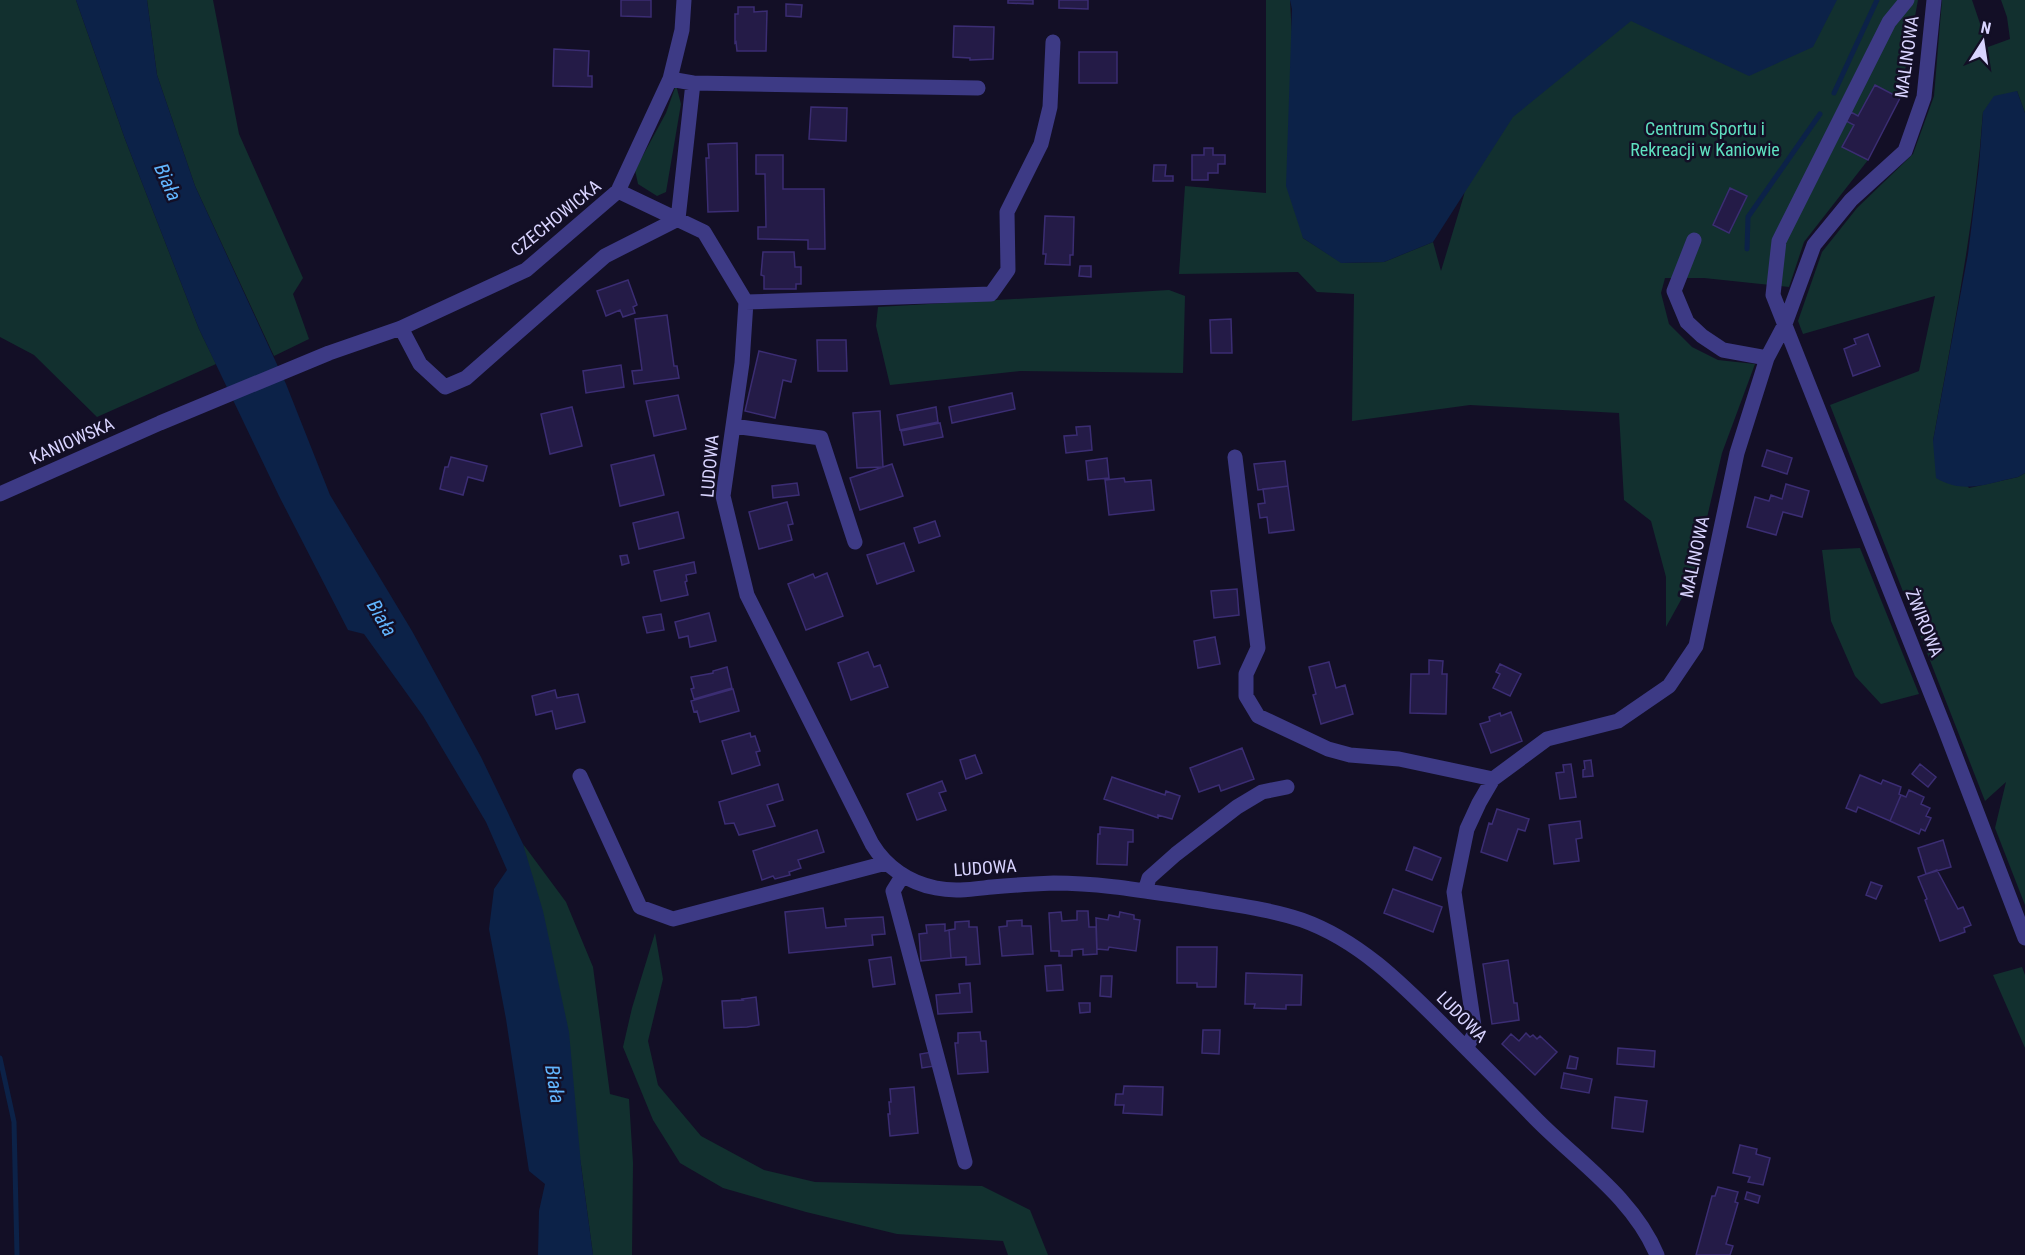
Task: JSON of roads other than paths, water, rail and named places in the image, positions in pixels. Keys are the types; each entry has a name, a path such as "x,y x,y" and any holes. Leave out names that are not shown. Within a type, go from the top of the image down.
{"street":[{"name":"CZECHOWICKA","path":"329,353 401,328 525,270 618,191 670,79 682,30 684,0"},
{"name":"ŻWIROWA","path":"1907,0 1889,22 1779,241 1773,295 2025,938"},
{"name":"MALINOWA","path":"1466,1048 1475,1033 1454,892 1467,829 1493,779 1547,739 1618,722 1669,686 1696,646 1737,453 1767,357 1785,324 1814,245 1851,200 1905,151 1924,97 1934,0"},
{"path":"618,191 704,232 746,302 991,294 1008,270 1007,212 1041,144 1050,107 1053,42"},
{"path":"670,79 693,83 978,88"},
{"path":"678,219 693,83"},
{"path":"401,328 420,364 445,387 466,378 605,256 678,219"},
{"path":"1694,240 1674,291 1686,322 1724,350 1767,357"},
{"name":"LUDOWA","path":"746,302 742,363 723,496 747,595 872,844 886,863 921,884 948,890 967,891 1018,885 1075,883 1145,891 1264,910 1303,920 1325,930 1357,949 1401,983 1541,1124 1616,1195 1638,1221 1657,1255"},
{"name":"KANIOWSKA","path":"0,494 160,423 329,353"},
{"path":"733,426 821,438 855,542"},
{"path":"1235,457 1258,648 1246,674 1246,696 1258,716 1328,749 1350,755 1399,759 1493,779"},
{"path":"580,777 640,908 674,919 886,863"},
{"path":"1145,891 1149,878 1237,807 1262,792 1287,787"},
{"path":"903,875 893,891 965,1162"}],"water":[{"name":"Biała","path":"76,0 147,0 157,75 195,186 286,384 330,495 412,631 481,757 523,844 543,911 569,1032 581,1165 593,1255 538,1255 539,1211 545,1184 529,1171 506,1019 489,929 494,889 507,870 486,822 423,716 364,634 348,630 279,496 199,329 125,139"},
{"path":"1290,0 1837,0 1813,47 1749,76 1631,21 1513,117 1433,242 1384,262 1341,263 1303,238 1286,186 1292,9"},
{"path":"2017,91 2025,113 2025,473 2018,477 1976,486 1956,486 1936,478 1933,441 1968,254 1983,112 1994,96"}],"waterway":[{"path":"1834,93 1877,0"},
{"path":"1747,249 1748,217 1820,114"},
{"path":"0,1058 14,1122 17,1255"}],"park label":[{"name":"Centrum Sportu i Rekreacji w Kaniowie","path":"1705,139"}]}
